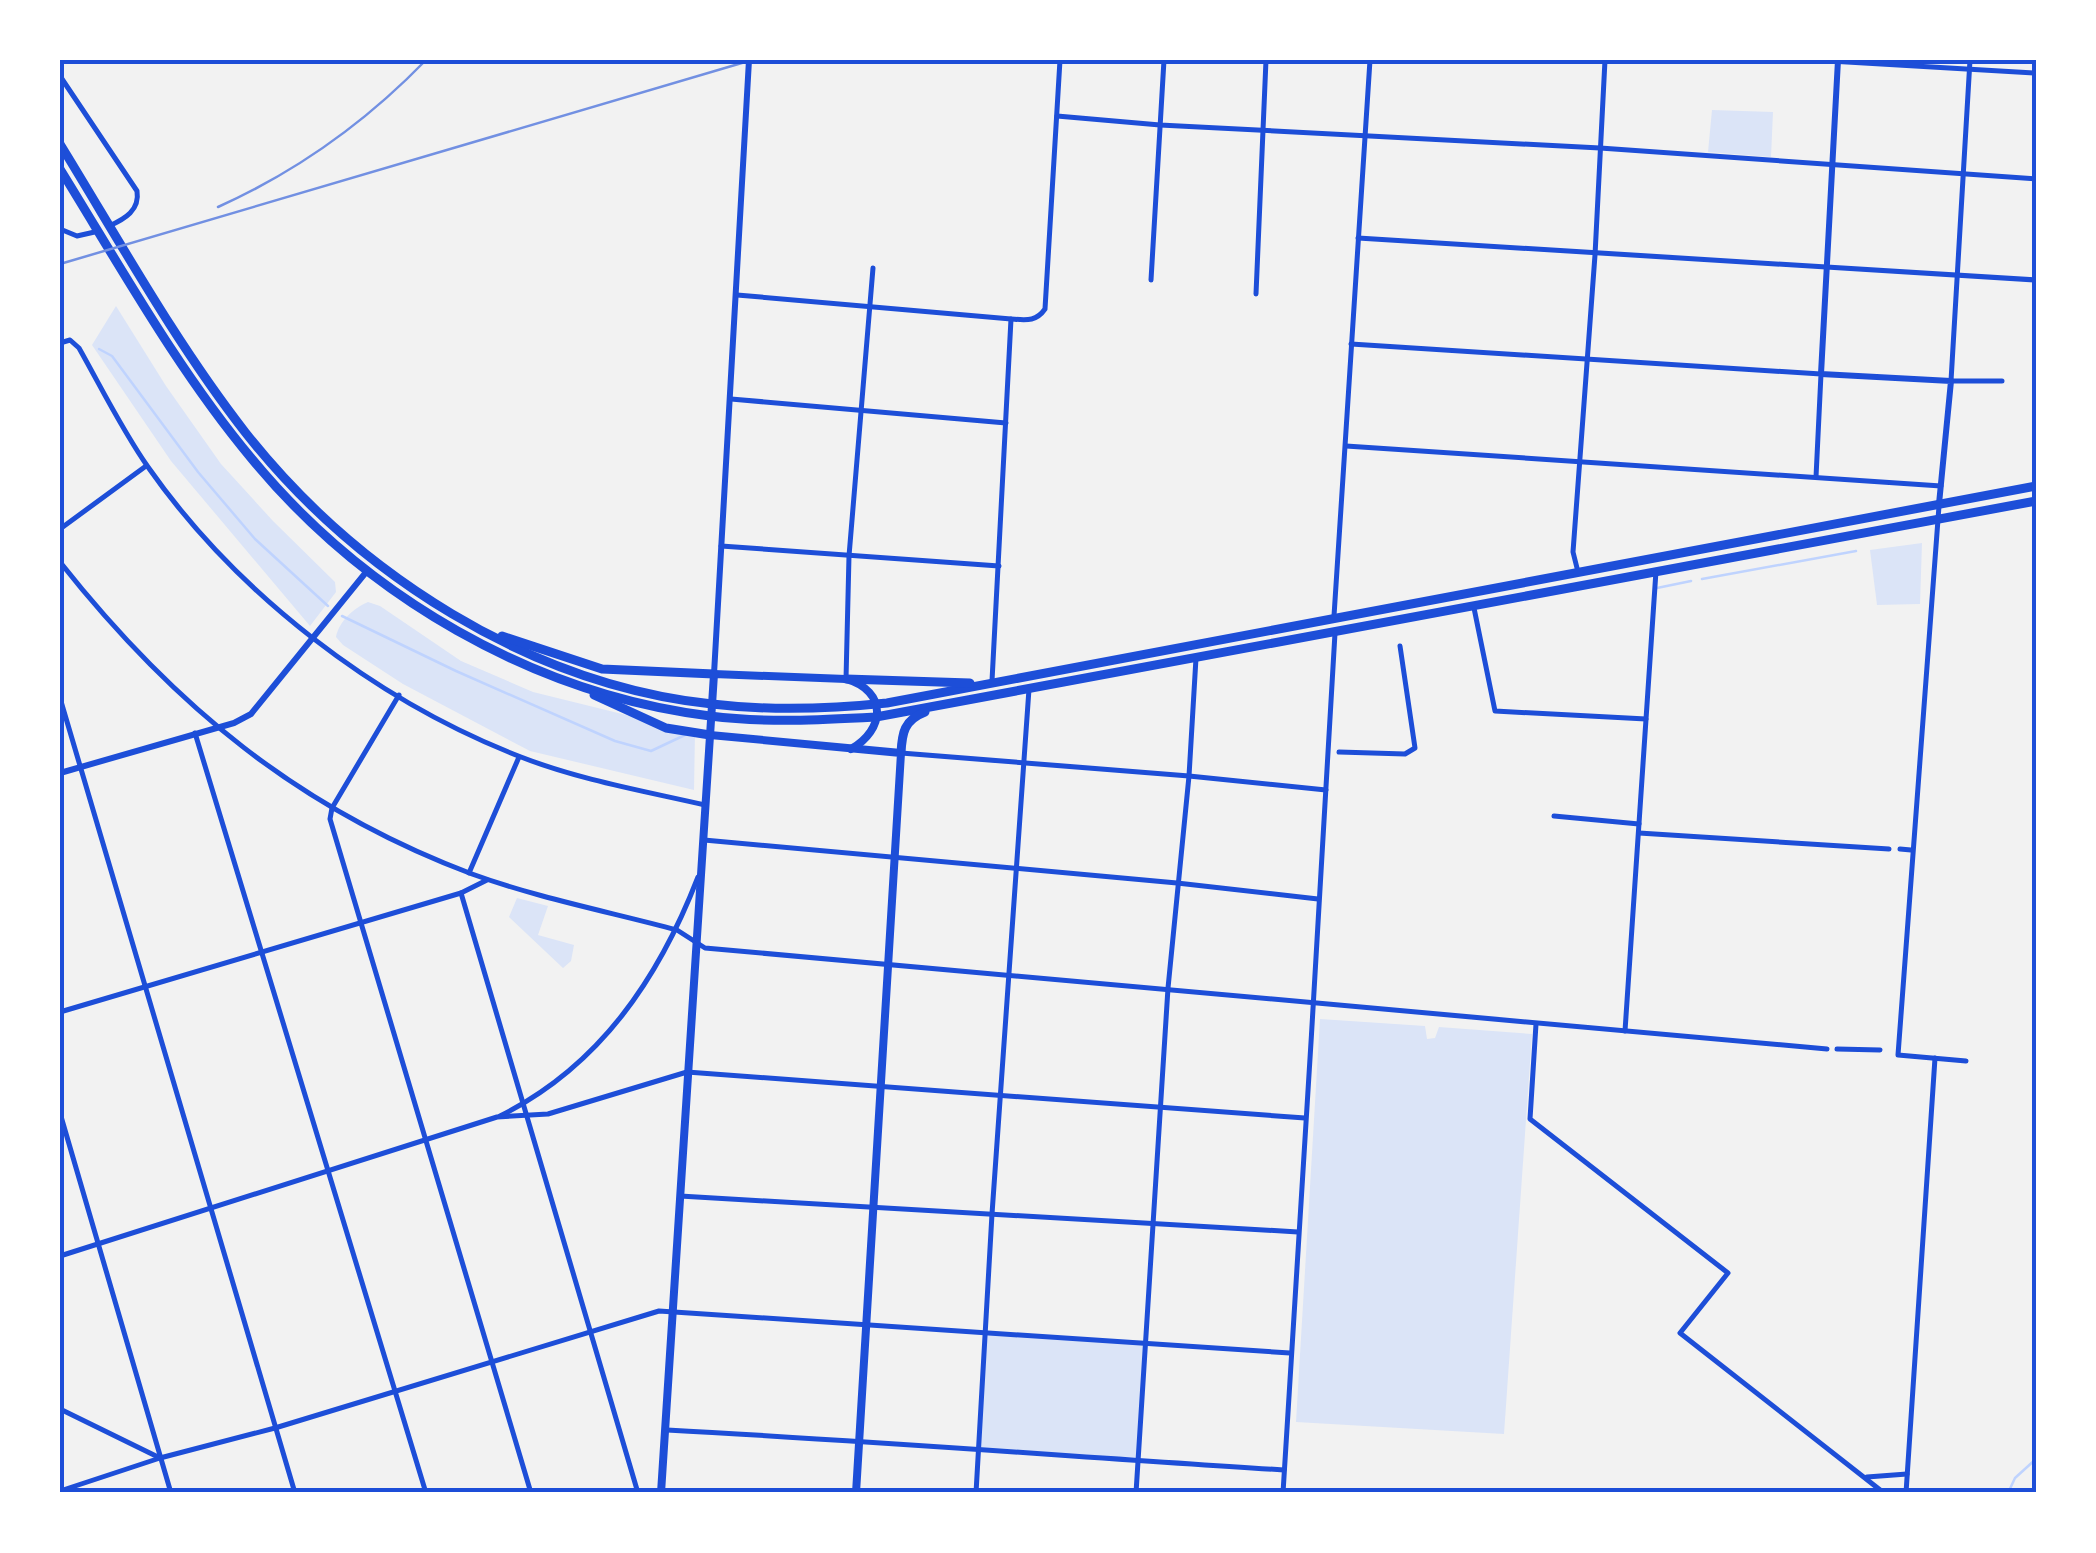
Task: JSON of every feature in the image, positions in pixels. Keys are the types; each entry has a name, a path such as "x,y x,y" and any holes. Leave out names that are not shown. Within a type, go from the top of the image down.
{"main road":[{"path":"60,144 217,395 303,498 384,569 433,602 526,652 592,676 712,704 778,708 876,704 1334,625 1474,605 2036,501"},
{"path":"60,169 203,394 249,456 288,499 367,571 447,626 556,676 640,702 710,716 780,721 876,717 1196,657 1578,572 2036,486"},
{"path":"489,634 521,640 602,669 992,684"},
{"path":"661,1493 714,674"},
{"path":"556,676 656,725 710,735 901,753"},
{"path":"846,679 863,684 876,704 873,730 851,749"},
{"path":"856,1493 901,753 904,729 911,719 950,703"}],"street":[{"path":"714,674 749,60"},
{"path":"737,295 1033,320 1046,309 1060,60"},
{"path":"1152,280 1164,60"},
{"path":"1256,294 1266,60"},
{"path":"1283,1493 1370,60"},
{"path":"1578,572 1573,552 1595,255 1604,60"},
{"path":"1813,60 2036,73"},
{"path":"1966,1062 1895,1052 1936,519 1951,381 1970,60"},
{"path":"1816,477 1838,61"},
{"path":"60,76 138,194 132,210 118,222 92,234 72,236 60,229"},
{"path":"1057,116 2036,179"},
{"path":"1358,238 2036,280"},
{"path":"846,679 849,556 872,268"},
{"path":"992,684 1011,320"},
{"path":"60,344 70,340 79,348 147,466 236,571 314,639 398,695 519,756 581,776 706,805"},
{"path":"1351,344 1822,374 2002,381"},
{"path":"731,398 1006,423"},
{"path":"1346,446 1941,486"},
{"path":"60,529 147,466"},
{"path":"721,546 1000,566"},
{"path":"60,562 142,658 216,728 273,771 332,808 470,873 678,930 705,948 1008,972 1315,1004 1828,1049"},
{"path":"60,773 242,720 258,707 367,571"},
{"path":"1625,1031 1656,571"},
{"path":"1474,605 1495,711 1646,719"},
{"path":"1339,752 1405,754 1415,748 1400,646"},
{"path":"1136,1493 1168,988 1189,776 1196,657"},
{"path":"976,1493 1030,688"},
{"path":"398,695 332,808 332,828 531,1493"},
{"path":"60,698 294,1493"},
{"path":"195,733 426,1493"},
{"path":"901,753 1326,790"},
{"path":"470,873 519,756"},
{"path":"1554,816 1639,824"},
{"path":"1638,833 1889,849"},
{"path":"704,840 1177,882 1318,899"},
{"path":"1900,850 1911,850"},
{"path":"60,1256 428,1140 526,1103 574,1067 618,1023 651,978 678,930 701,868"},
{"path":"60,1012 461,893 488,879"},
{"path":"461,893 638,1493"},
{"path":"1536,1023 1530,1119 1728,1273 1680,1333 1884,1493"},
{"path":"1836,1049 1880,1050"},
{"path":"1906,1493 1935,1058"},
{"path":"497,1117 548,1114 687,1072 1305,1118"},
{"path":"60,1113 172,1493"},
{"path":"680,1196 1298,1232"},
{"path":"60,1491 659,1311 1290,1353"},
{"path":"60,1409 160,1458"},
{"path":"666,1430 1284,1470"},
{"path":"1864,1477 1907,1474"}],"shaded area":[{"path":"1712,110 1773,112 1771,157 1708,152"},
{"path":"116,306 221,464 335,582 336,592 310,626 171,461 92,345"},
{"path":"1922,543 1920,604 1877,605 1870,550"},
{"path":"368,602 380,606 461,661 533,692 695,732 694,790 530,751 403,684 336,637 348,616"},
{"path":"517,898 548,906 538,935 574,945 571,961 563,968 509,917"},
{"path":"1320,1019 1425,1026 1427,1039 1435,1038 1439,1027 1532,1034 1504,1434 1296,1422"},
{"path":"985,1334 1145,1341 1139,1461 979,1451"}],"waterway":[{"path":"99,349 112,356 198,472 255,539 328,606"},
{"path":"1702,579 1856,551"},
{"path":"1657,588 1691,581"},
{"path":"342,616 615,741 651,751 685,735"},
{"path":"2008,1493 2015,1478 2036,1459"}],"railway":[{"path":"218,207 276,178 329,144 426,60"},
{"path":"60,264 752,60"}]}
